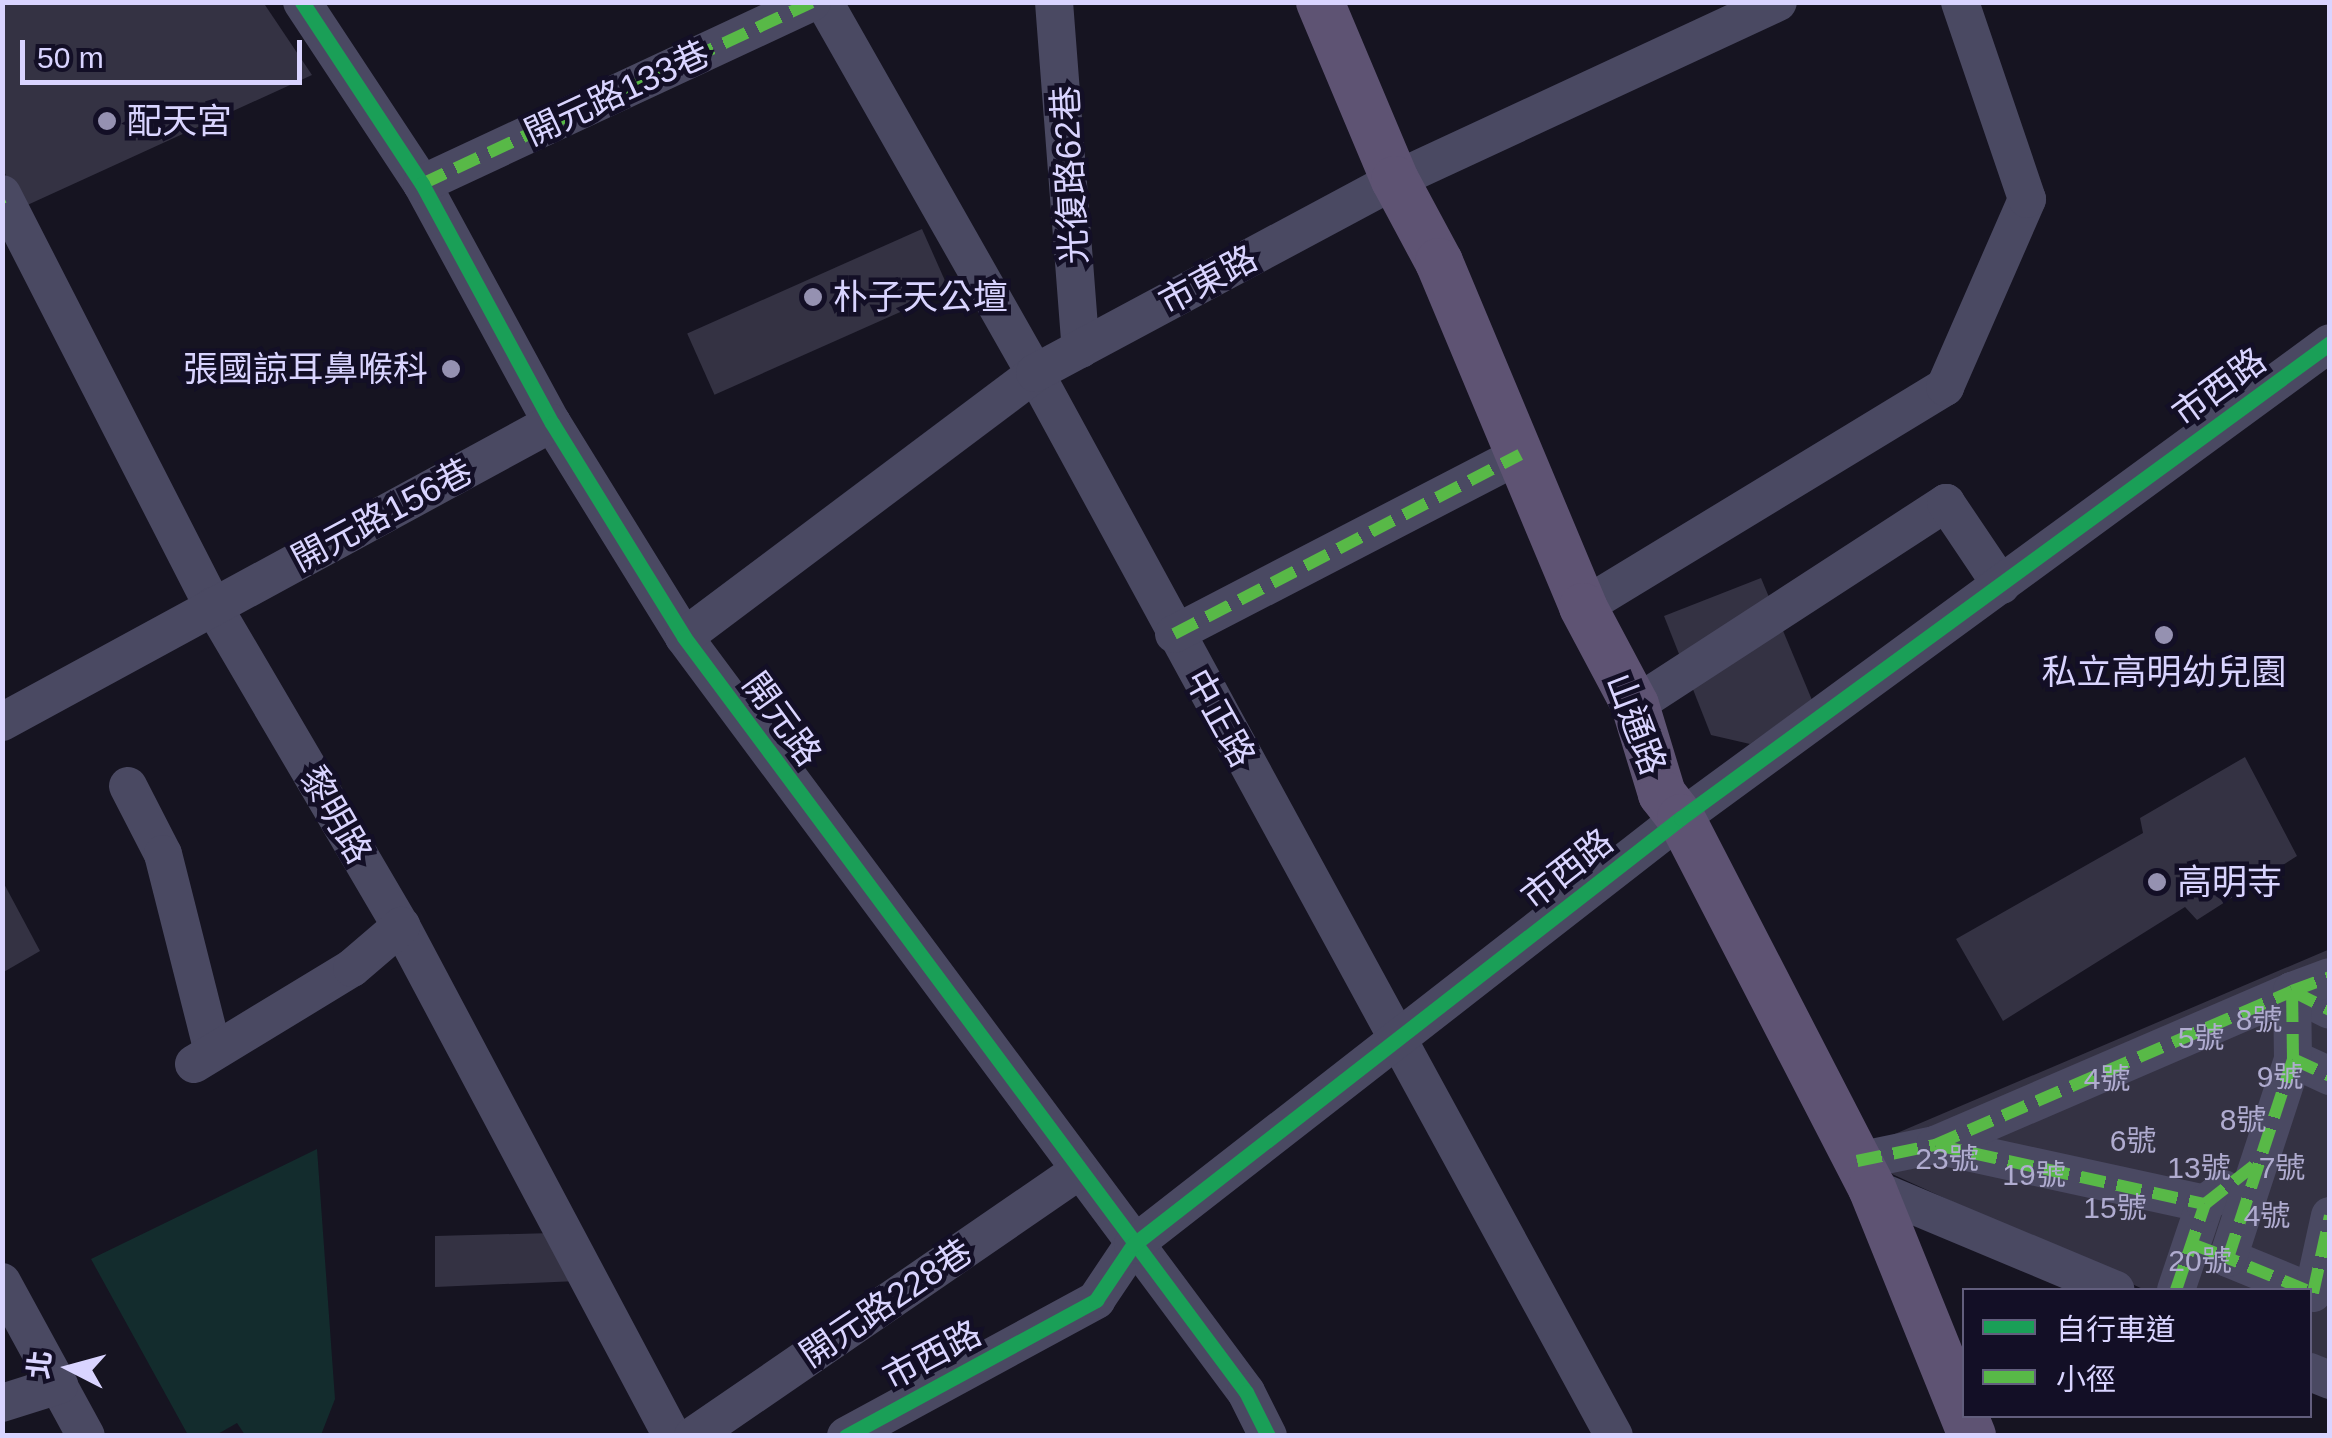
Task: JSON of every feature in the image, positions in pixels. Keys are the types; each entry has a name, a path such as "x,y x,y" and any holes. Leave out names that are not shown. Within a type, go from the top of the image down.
{"main road":[{"name":"山通路","path":"1320,2 1395,180 1439,262 1584,607 1636,705 1662,794 1681,818 1864,1174 1962,1412"}],"street":[{"name":"開元路","path":"302,2 422,184 552,424 684,637 1246,1392 1268,1436"},
{"name":"開元路133巷","path":"422,184 812,2"},
{"name":"中正路","path":"824,2 1035,374 1614,1436"},
{"name":"光復路62巷","path":"1054,2 1081,349"},
{"name":"市東路","path":"684,637 1035,374 1395,180 1778,2"},
{"path":"1584,607 1945,387 2027,199 1960,2"},
{"name":"黎明路","path":"3,196 213,606 402,926 672,1436"},
{"name":"市西路","path":"846,1436 1096,1300 1134,1245 1681,818 2330,344"},
{"name":"開元路156巷","path":"2,722 552,424"},
{"path":"1174,634 1520,455"},
{"path":"1636,705 1946,503 2001,585"},
{"path":"128,786 164,854 204,1058 352,968 402,926"},
{"path":"1864,1174 2330,978"},
{"path":"2292,991 2330,1010"},
{"path":"2228,1258 2293,1059 2292,991"},
{"path":"2293,1059 2330,1076"},
{"path":"1935,1145 2204,1204"},
{"path":"2177,1288 2204,1204 2261,1160"},
{"name":"開元路228巷","path":"693,1436 1079,1171"},
{"path":"1864,1174 2112,1288"},
{"path":"2314,1294 2330,1216"},
{"path":"2192,1244 2300,1288"},
{"path":"2,1282 86,1436"},
{"path":"2,1402 59,1386"}],"green space":[{"path":"317,1149 335,1399 321,1435 245,1435 237,1423 216,1435 188,1435 91,1259"}],"building":[{"name":"配天宮","path":"2,2 263,2 312,75 23,207 2,168"},
{"name":"朴子天公壇","path":"922,229 949,290 714,395 687,334"},
{"path":"1761,578 1812,700 1750,744 1711,735 1664,616"},
{"name":"高明寺","path":"2245,757 2297,856 2197,920 2185,907 2003,1021 1956,939 2143,833 2140,818"},
{"path":"2,880 40,951 2,973"},
{"path":"2330,949 2330,1366 2312,1359 2312,1288 2141,1288 1892,1174 1883,1139"},
{"path":"553,1233 578,1281 435,1287 435,1236"}],"marked path":[{"path":"422,184 812,2"},
{"path":"1174,634 1520,455"},
{"path":"2301,1288 2228,1258 2293,1059 2292,991 2330,977"},
{"path":"1857,1161 1935,1145 2292,991 2330,1010"},
{"path":"2293,1059 2330,1076"},
{"path":"1936,1145 2205,1204"},
{"path":"2177,1288 2205,1204 2261,1160"},
{"path":"2313,1293 2330,1216"},
{"path":"2192,1244 2228,1258"}],"cycle path":[{"path":"302,2 422,184 552,423 684,637 1246,1392 1268,1436"},
{"path":"846,1436 1096,1300 1133,1245 1681,818 2330,343"}],"place":[{"name":"配天宮","path":"107,121"},
{"name":"朴子天公壇","path":"813,297"},
{"name":"張國諒耳鼻喉科","path":"451,369"},
{"name":"私立高明幼兒園","path":"2164,635"},
{"name":"高明寺","path":"2157,882"}]}
